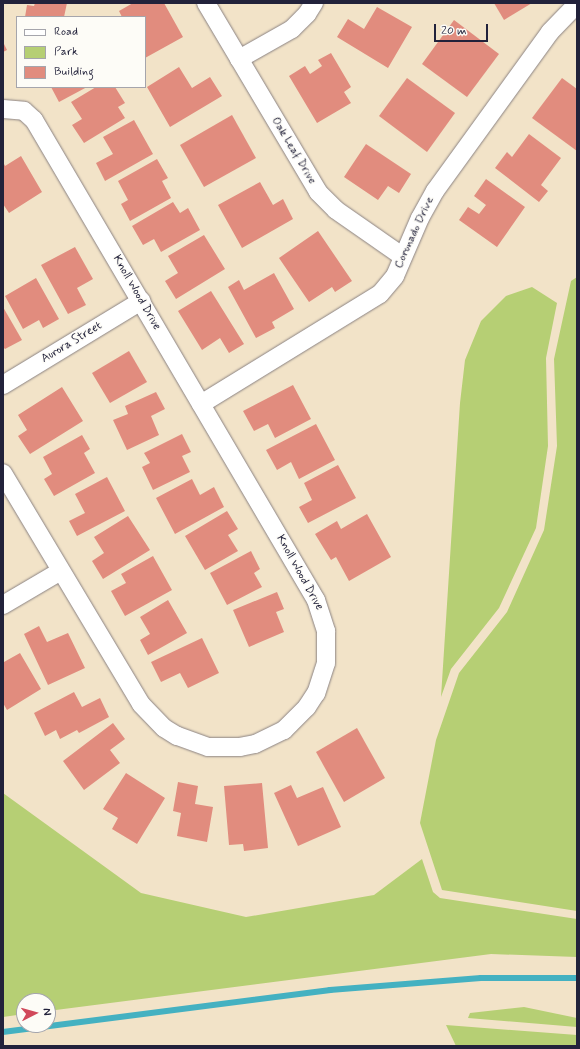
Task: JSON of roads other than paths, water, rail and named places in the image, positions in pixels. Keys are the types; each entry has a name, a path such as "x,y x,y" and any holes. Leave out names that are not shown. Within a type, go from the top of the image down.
{"street":[{"name":"Oak Leaf Drive","path":"206,3 318,192 336,210 402,256"},
{"path":"239,59 292,29 307,14 314,3"},
{"name":"Coronado Drive","path":"201,404 375,299 395,276 402,256 420,218 453,165 550,32 577,4"},
{"name":"Knoll Wood Drive","path":"3,109 24,111 34,120 316,600 326,631 326,663 322,679 307,707 284,730 255,744 234,748 208,747 177,736 155,721 141,704 3,473"},
{"name":"Aurora Street","path":"3,385 141,302"},
{"path":"3,605 61,571"}],"waterway":[{"path":"3,1032 330,990 481,978 577,978"}]}
